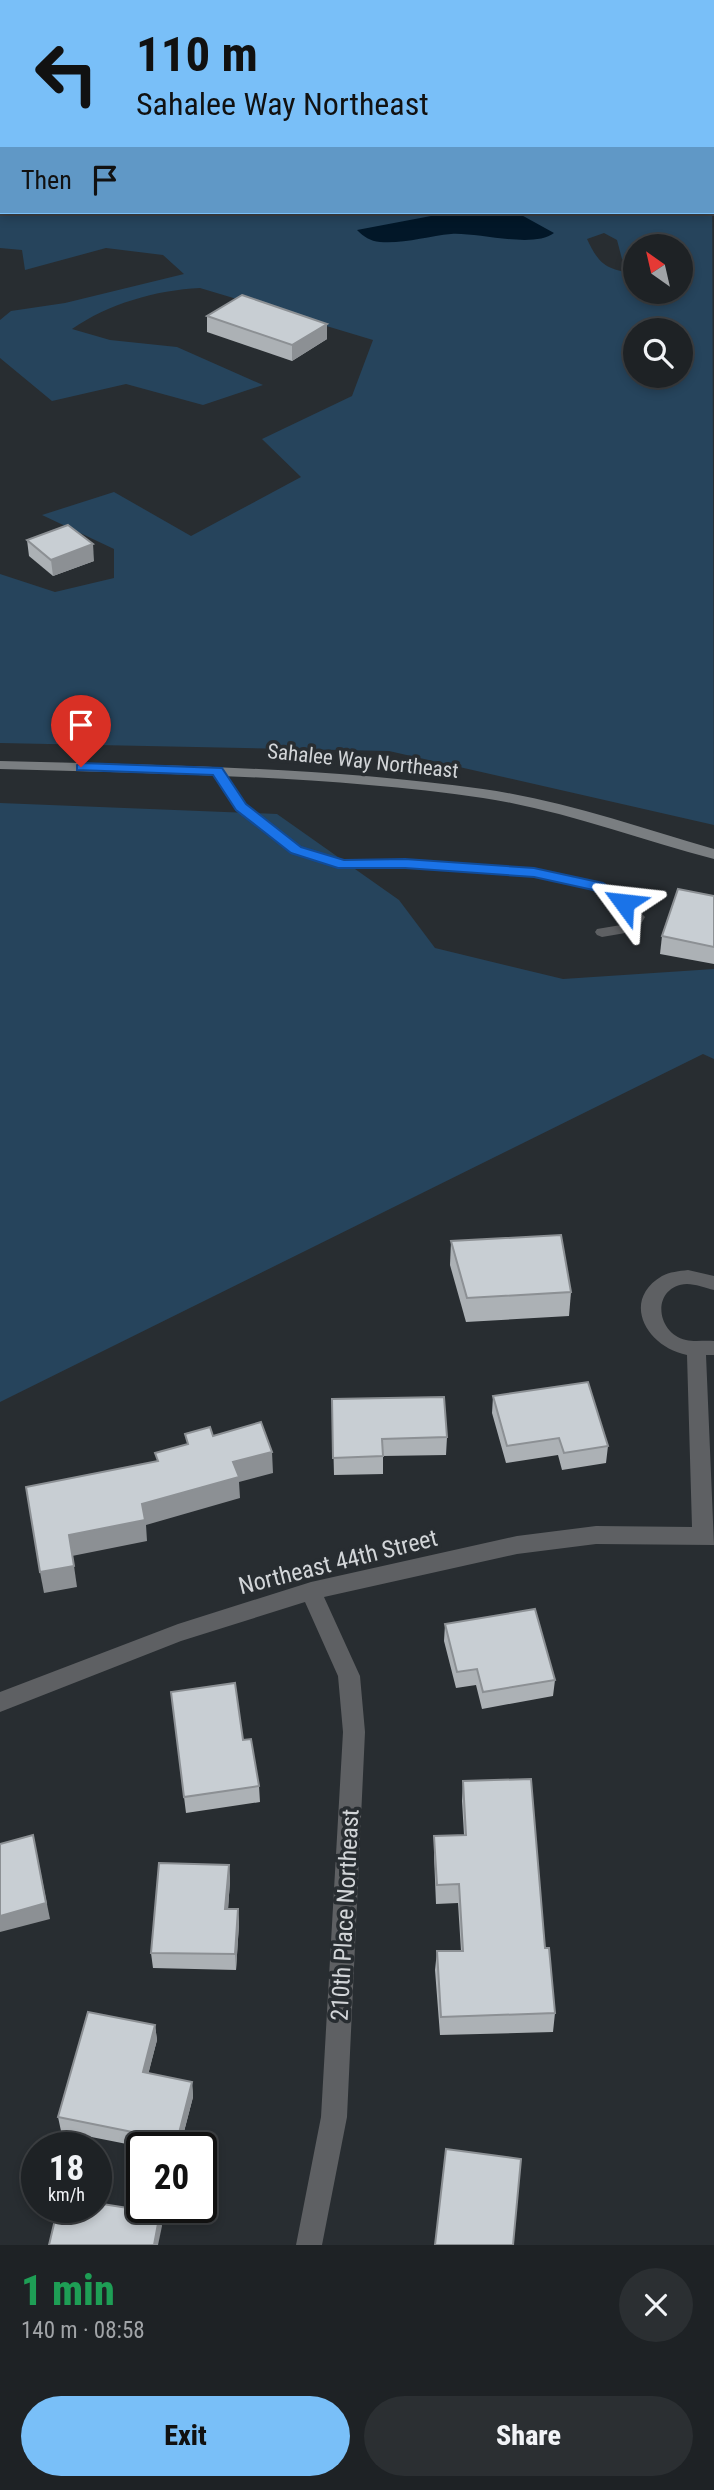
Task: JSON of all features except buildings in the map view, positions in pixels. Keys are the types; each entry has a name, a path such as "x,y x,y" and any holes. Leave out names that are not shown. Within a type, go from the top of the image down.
{"main road":[{"name":"Sahalee Way Northeast","path":"0,765 268,772 484,794 572,813 714,854"}],"street":[{"path":"709,1536 705,1348 680,1346 666,1339 649,1317 649,1304 654,1293 664,1284 678,1279 694,1278 714,1283"},
{"name":"Northeast 44th Street","path":"0,1702 178,1633 311,1591 517,1545 596,1535 709,1536"},
{"name":"210th Place Northeast","path":"309,2245 334,2117 354,1732 349,1676 311,1591"}],"lane":[{"path":"217,771 241,807 296,850 343,865 405,863 534,872 598,886 624,903 638,917 632,928 602,932"}],"shaded area":[{"path":"0,214 712,214 714,825 389,751 0,743 0,574 55,592 114,578 114,549 42,515 114,492 191,536 301,477 262,439 352,396 373,340 200,288 150,295 101,312 72,329 110,340 177,347 263,385 203,405 126,384 52,401 0,358 0,320 11,311 65,303 184,274 163,255 106,248 25,270 22,250 0,248"},
{"path":"441,214 520,214 554,233 533,240 451,234 389,242 370,240 357,230"},
{"path":"0,803 277,814 399,900 435,948 563,979 714,969 714,1059 703,1054 0,1402"}],"route":[{"path":"81,767 217,771 241,807 296,850 343,865 405,863 534,872 598,886 624,903"}]}
